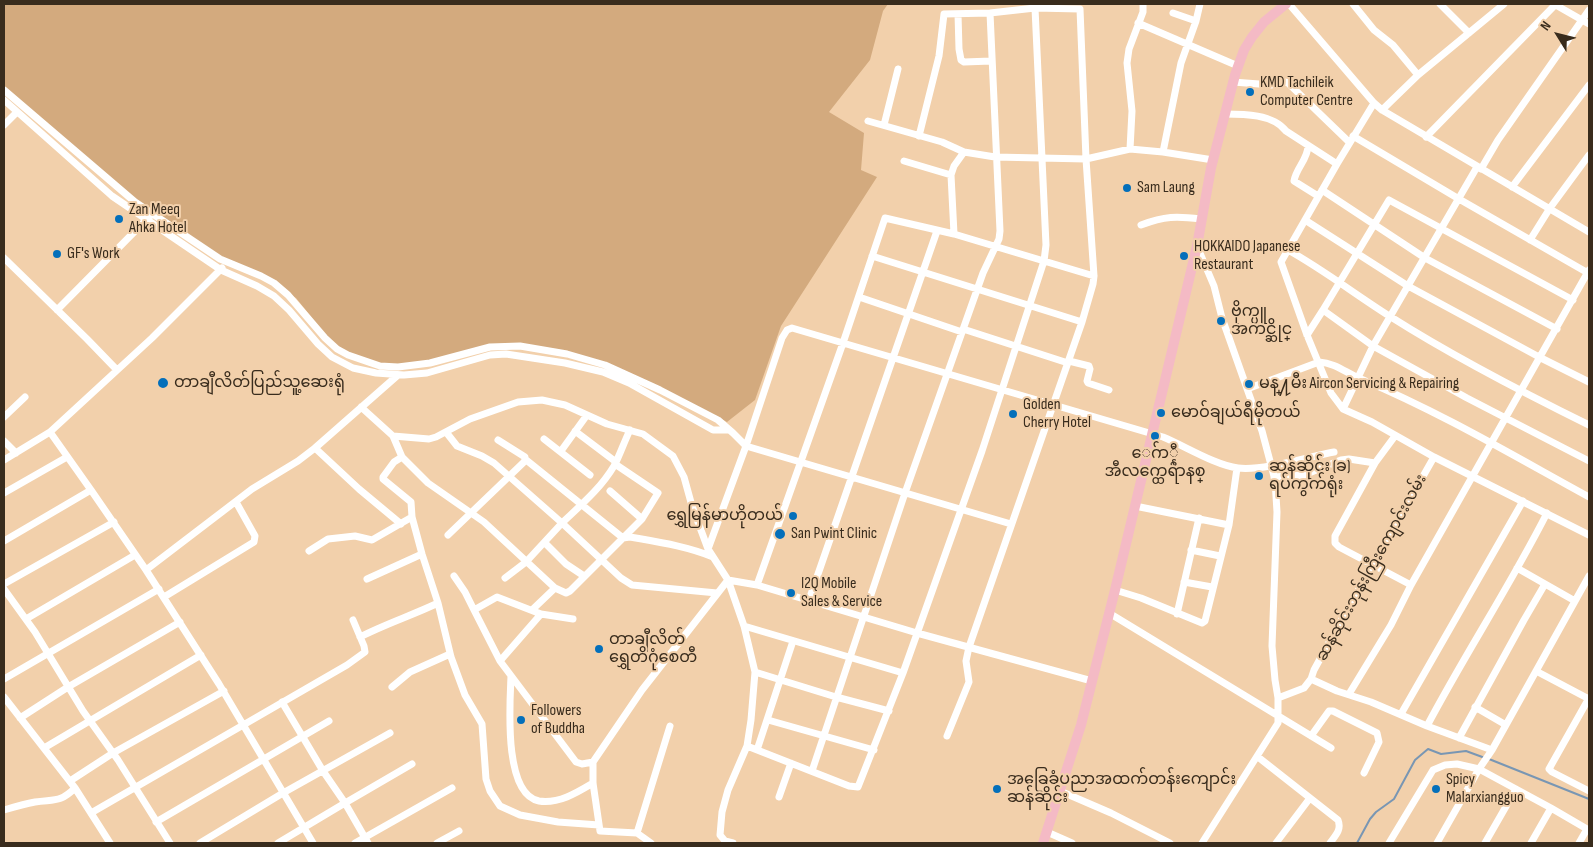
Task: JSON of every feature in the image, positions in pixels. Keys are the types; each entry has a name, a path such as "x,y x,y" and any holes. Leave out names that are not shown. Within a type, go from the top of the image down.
{"main road":[{"path":"1043,843 1080,725 1116,590 1197,246 1213,160 1233,82 1238,66 1252,38 1264,22 1288,4"}],"street":[{"path":"1130,149 1132,111 1127,63 1129,49 1143,12 1143,4"},
{"path":"1163,152 1181,63 1200,4"},
{"path":"1288,4 1374,104 1479,168 1588,229"},
{"path":"1352,4 1374,30 1393,45 1418,75"},
{"path":"1440,4 1469,33"},
{"path":"1382,110 1418,75 1504,4"},
{"path":"1426,137 1554,4 1589,24"},
{"path":"747,746 849,786 858,787 874,750 960,510 1044,261 1046,245 1034,8"},
{"path":"919,136 939,56 944,14 1034,8 1078,9 1080,11 1093,284 1069,362 969,647 966,662 969,682 948,736"},
{"path":"1342,409 1359,379 1373,346 1459,200 1498,140 1589,10"},
{"path":"812,772 905,493 977,290 999,239 990,12"},
{"path":"1173,13 1196,21"},
{"path":"958,14 960,60 964,62 991,61"},
{"path":"1138,23 1238,66"},
{"path":"884,125 898,69"},
{"path":"1233,82 1272,85 1281,80 1288,83 1351,139 1589,272 1411,585 1391,624 1348,694"},
{"path":"1512,187 1589,85"},
{"path":"4,90 150,217 220,270 257,286 274,296 290,310 318,344 332,357 353,368 398,376 427,373 490,355 521,356 565,362 603,372 629,383 713,430 728,430"},
{"path":"4,100 112,196 226,263 261,276 278,287 292,299 325,338 337,349 348,355 380,366 398,367 430,363 490,347 520,346 567,354 605,365 636,378 718,420 746,446 1011,524"},
{"path":"1374,104 1336,164 1281,262 1307,335 1331,393 1342,409 1372,422 1434,457 1589,535"},
{"path":"4,125 17,112"},
{"path":"1224,114 1254,115 1281,125 1286,131 1336,164"},
{"path":"868,122 942,142 964,152 995,157 1086,160 1130,149 1213,160"},
{"path":"1308,146 1308,153 1294,181 1320,193 1373,224 1424,258 1557,328"},
{"path":"954,234 951,175 954,166 964,152"},
{"path":"1530,240 1550,208 1589,156"},
{"path":"904,161 951,175"},
{"path":"1307,335 1324,310 1373,224 1389,200 1441,230 1573,300"},
{"path":"1141,224 1162,217 1181,216 1201,219"},
{"path":"57,310 150,217"},
{"path":"757,585 886,218 954,234 1094,276"},
{"path":"1305,220 1408,286 1589,382"},
{"path":"809,600 937,231"},
{"path":"1197,246 1214,286 1222,318 1262,431 1274,477 1277,512 1272,646 1278,698 1278,723 1202,843"},
{"path":"1288,250 1340,282 1390,317 1476,367 1589,425"},
{"path":"872,256 1082,322"},
{"path":"4,258 117,370"},
{"path":"4,460 50,432 152,338 226,263"},
{"path":"859,297 908,314 1069,362 1089,366 1088,383 1109,390"},
{"path":"1324,310 1373,346 1505,418 1589,461"},
{"path":"708,549 746,446 782,338 787,330 792,328 1152,434 1177,442 1209,458 1237,468 1271,465 1334,452"},
{"path":"1248,389 1319,362 1335,365 1359,379 1381,387 1491,443 1589,496"},
{"path":"398,367 398,376"},
{"path":"146,570 236,502 315,448 398,376"},
{"path":"4,417 25,397"},
{"path":"393,436 436,438 470,419 518,402 542,400 565,405 608,424 644,434 673,456 684,477 692,506 708,549 728,580 744,626 755,672 752,720 747,746 728,790 722,812 721,839 725,842 733,843"},
{"path":"361,407 393,436 402,457 428,483 484,522 555,588 568,592 642,519 658,493 575,430"},
{"path":"561,451 587,415"},
{"path":"505,578 526,562 562,523 589,498 616,463 630,430"},
{"path":"50,432 159,589 224,691 313,843"},
{"path":"446,432 457,446 482,456 509,476 600,560 632,585 717,593"},
{"path":"1395,436 1375,463 1335,536 1334,542 1339,547 1411,585"},
{"path":"544,439 590,475"},
{"path":"498,440 525,456 525,459 623,538 630,537 684,547 713,557"},
{"path":"4,441 16,453"},
{"path":"315,448 359,489 401,524"},
{"path":"4,493 67,457"},
{"path":"402,457 394,462 382,480 410,502 412,517 438,603 450,654 465,694 482,724 486,779 490,791 500,806 520,815 558,822 599,825"},
{"name":"ဆန်ဆိုင်းဘုန်းကြီးကျောင်းလမ်း","path":"1311,680 1314,670 1338,626 1434,457"},
{"path":"1274,477 1304,474 1349,458 1375,463"},
{"path":"448,535 525,459"},
{"path":"1116,590 1202,623 1205,621 1229,525 1237,468"},
{"path":"4,541 91,490"},
{"path":"610,492 642,519"},
{"path":"1401,714 1523,501"},
{"path":"164,597 254,542 255,536 236,502"},
{"path":"1135,506 1229,525"},
{"path":"1427,726 1547,514"},
{"path":"309,551 328,539 355,536 372,540 412,517"},
{"path":"1177,614 1199,518"},
{"path":"4,584 114,522"},
{"path":"545,543 566,564 584,576"},
{"path":"1191,550 1220,556"},
{"path":"367,579 422,554"},
{"path":"26,619 135,555"},
{"path":"1518,568 1575,601"},
{"path":"454,576 461,584 500,660 511,676 576,762 582,764 594,762"},
{"path":"1437,843 1478,769 1492,750 1589,576"},
{"path":"728,580 757,585 917,633 1092,681"},
{"path":"651,843 636,833 600,830 594,783 594,762 642,690 728,580"},
{"path":"1184,582 1212,587"},
{"path":"1459,738 1546,584"},
{"path":"532,610 555,588"},
{"path":"4,589 26,619 170,843"},
{"path":"4,679 159,589"},
{"path":"474,610 497,597 541,614 573,619"},
{"path":"360,637 384,625 412,616 438,603"},
{"path":"1110,613 1331,748"},
{"path":"500,660 541,614"},
{"path":"91,813 347,665 365,652 353,620"},
{"path":"20,718 68,687 180,622"},
{"path":"744,626 903,673"},
{"path":"757,750 794,641"},
{"path":"392,687 410,672 450,654"},
{"path":"44,748 201,655"},
{"path":"1536,671 1589,698 1549,769 1589,791"},
{"path":"755,672 889,711"},
{"path":"511,676 510,729 512,760 519,782 529,796 538,801 551,801 572,795 594,783"},
{"path":"1278,698 1304,688 1311,680 1492,750"},
{"path":"70,781 113,754 224,691"},
{"path":"4,697 70,781 110,843"},
{"path":"282,702 323,771 346,803 366,840"},
{"path":"1475,707 1506,725"},
{"path":"1311,736 1329,711 1377,733 1379,742 1364,773"},
{"path":"768,720 874,750"},
{"path":"156,822 329,721"},
{"path":"636,833 670,726"},
{"path":"200,843 283,793 390,733"},
{"path":"1258,757 1338,820 1339,830 1330,843"},
{"path":"778,797 791,763"},
{"path":"278,843 412,764"},
{"path":"1389,843 1433,770 1445,765 1457,764 1478,769 1587,829 1579,843"},
{"path":"4,810 66,797 75,788"},
{"path":"356,843 366,840 452,788"},
{"path":"1486,843 1516,789"},
{"path":"1060,791 1111,813 1170,843"},
{"path":"1276,843 1310,798"},
{"path":"1531,843 1551,808"},
{"path":"437,843 459,831"},
{"path":"1047,832 1072,843"}],"shaded area":[{"path":"4,4 888,4 883,11 870,60 829,112 864,133 861,170 877,177 781,326 755,400 727,422 619,370 518,345 483,348 453,358 389,366 354,359 333,344 296,298 266,280 236,267 135,199 4,86"}],"waterway":[{"path":"1357,843 1370,819 1376,812 1394,799 1415,760 1428,749 1441,754 1466,751 1485,758"},
{"path":"1489,759 1589,799"}],"place":[{"name":"KMD Tachileik Computer Centre","path":"1250,92"},
{"name":"Sam Laung","path":"1127,188"},
{"name":"Zan Meeq Ahka Hotel","path":"119,219"},
{"name":"GF's Work","path":"57,254"},
{"name":"HOKKAIDO Japanese Restaurant","path":"1184,256"},
{"name":"ဗိုက္ပူ အကင္ဆိုင္","path":"1221,321"},
{"name":"တာချီလိတ်ပြည်သူ့ဆေးရုံ","path":"163,383"},
{"name":"မန္႔မီး Aircon Servicing & Repairing","path":"1249,384"},
{"name":"မောဝ်ချယ်ရီမိုတယ်","path":"1161,413"},
{"name":"Golden Cherry Hotel","path":"1013,414"},
{"name":"ေဂ်ာ္နီ အီလက္ထေရာနစ္","path":"1155,436"},
{"name":"ဆန်ဆိုင်း (ခ) ရပ်ကွက်ရုံး","path":"1259,476"},
{"name":"ရွှေမြန်မာဟိုတယ်","path":"793,516"},
{"name":"San Pwint Clinic","path":"780,534"},
{"name":"I2Q Mobile Sales & Service","path":"791,593"},
{"name":"တာချီလိတ် ရွှေတိဂုံစေတီ","path":"599,649"},
{"name":"Followers of Buddha","path":"521,720"},
{"name":"အခြေခံပညာအထက်တန်းကျောင်း ဆန်ဆိုင်း","path":"997,789"},
{"name":"Spicy Malarxiangguo","path":"1436,789"}]}
